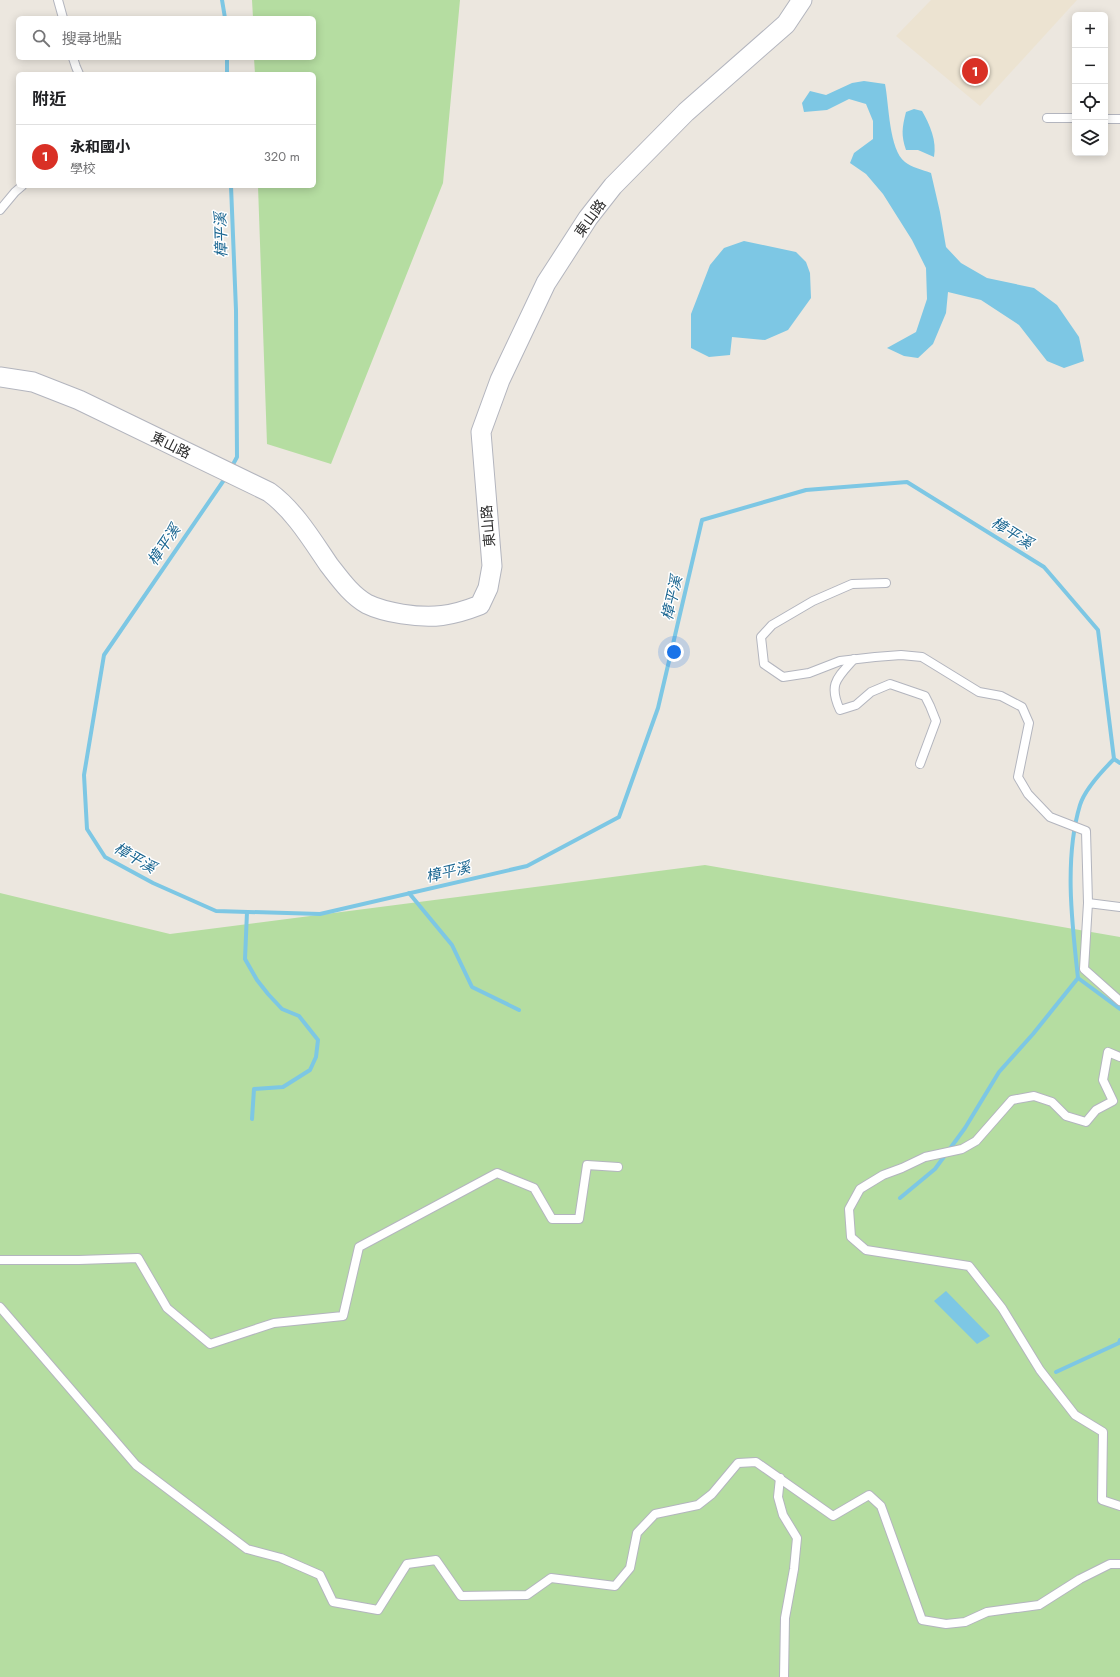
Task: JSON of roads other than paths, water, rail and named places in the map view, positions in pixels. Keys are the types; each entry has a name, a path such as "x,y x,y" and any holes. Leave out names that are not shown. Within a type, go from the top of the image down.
{"street":[{"name":"東山路","path":"0,377 32,382 79,400 269,492 300,523 344,586 366,603 384,611 443,617 480,605 488,588 492,566 481,432 500,380 546,283 588,218 613,186 686,112 786,24 802,0"}],"lane":[{"path":"58,0 62,16"},
{"path":"74,60 78,72"},
{"path":"1047,118 1072,118"},
{"path":"1108,119 1120,119"},
{"path":"0,210 14,192 19,188"},
{"path":"886,583 852,584 813,602 772,625 760,637 764,664 783,677 809,673 840,661 901,656 922,657 979,692 1001,696 1022,707 1029,723 1018,777 1028,794 1050,817 1086,831 1088,903 1084,969 1120,1001"},
{"path":"854,659 836,679 834,697 840,710 856,705 871,692 890,684 924,696 936,721 920,764"},
{"path":"1088,903 1120,907"},
{"path":"1120,1057 1108,1052 1103,1080 1113,1101 1096,1110 1086,1122 1066,1116 1052,1102 1034,1096 1012,1100 976,1141 959,1149 925,1157 883,1175 860,1189 849,1209 851,1237 866,1250 969,1266 1002,1308 1040,1370 1075,1415 1103,1432 1102,1500 1120,1506"},
{"path":"0,1260 138,1258 167,1308 210,1344 274,1324 343,1316 359,1247 497,1173 534,1188 552,1219 579,1219 587,1165 618,1167"},
{"path":"0,1307 136,1465 247,1549 281,1558 320,1575 333,1602 378,1610 407,1564 436,1560 462,1596 527,1595 551,1578 615,1586 630,1568 637,1533 655,1514 698,1505 712,1494 738,1463 756,1462 833,1516 869,1495 881,1506 922,1620 946,1624 965,1622 987,1612 1039,1605 1104,1567 1110,1564 1120,1564"},
{"path":"780,1478 778,1497 783,1515 797,1538 794,1569 785,1618 784,1677"}],"water":[{"path":"864,81 885,84 890,126 896,148 900,156 910,165 931,173 946,247 961,263 987,278 1034,288 1057,305 1079,337 1084,361 1064,368 1047,361 1019,325 981,300 948,292 946,313 933,344 918,358 904,356 887,348 916,332 927,299 926,268 912,240 883,194 866,174 850,163 854,153 873,139 873,121 866,104 849,99 827,110 804,112 802,103 810,91 826,95 852,83"},
{"path":"914,109 922,111 928,122 934,139 934,157 918,150 906,150 903,140 903,131 906,112"},
{"path":"744,241 796,252 806,262 810,273 811,298 788,330 765,340 732,337 730,355 709,357 691,348 691,314 710,265 724,248"},
{"path":"946,1291 990,1336 977,1344 934,1301"}],"waterway":[{"name":"樟平溪","path":"222,0 225,16"},
{"name":"樟平溪","path":"227,60 227,72"},
{"name":"樟平溪","path":"231,188 236,310 237,457 231,468"},
{"name":"樟平溪","path":"226,477 104,655 84,775 87,829 105,857 153,883 216,911 320,914 527,866 619,817 658,708 702,520 806,490 907,482 1044,567 1098,630 1114,759 1120,763"},
{"path":"900,1198 935,1169 965,1128 999,1072 1033,1034 1078,978 1071,891 1072,847 1075,825 1082,799 1099,775 1114,759"},
{"path":"409,893 452,945 472,987 519,1010"},
{"path":"247,912 245,959 257,980 268,994 282,1009 299,1016 318,1040 316,1057 310,1070 283,1087 254,1089 252,1119"},
{"path":"1078,978 1120,1009"},
{"path":"1056,1372 1119,1343 1120,1340"}],"place":[{"name":"永和國小","path":"975,71"}]}
